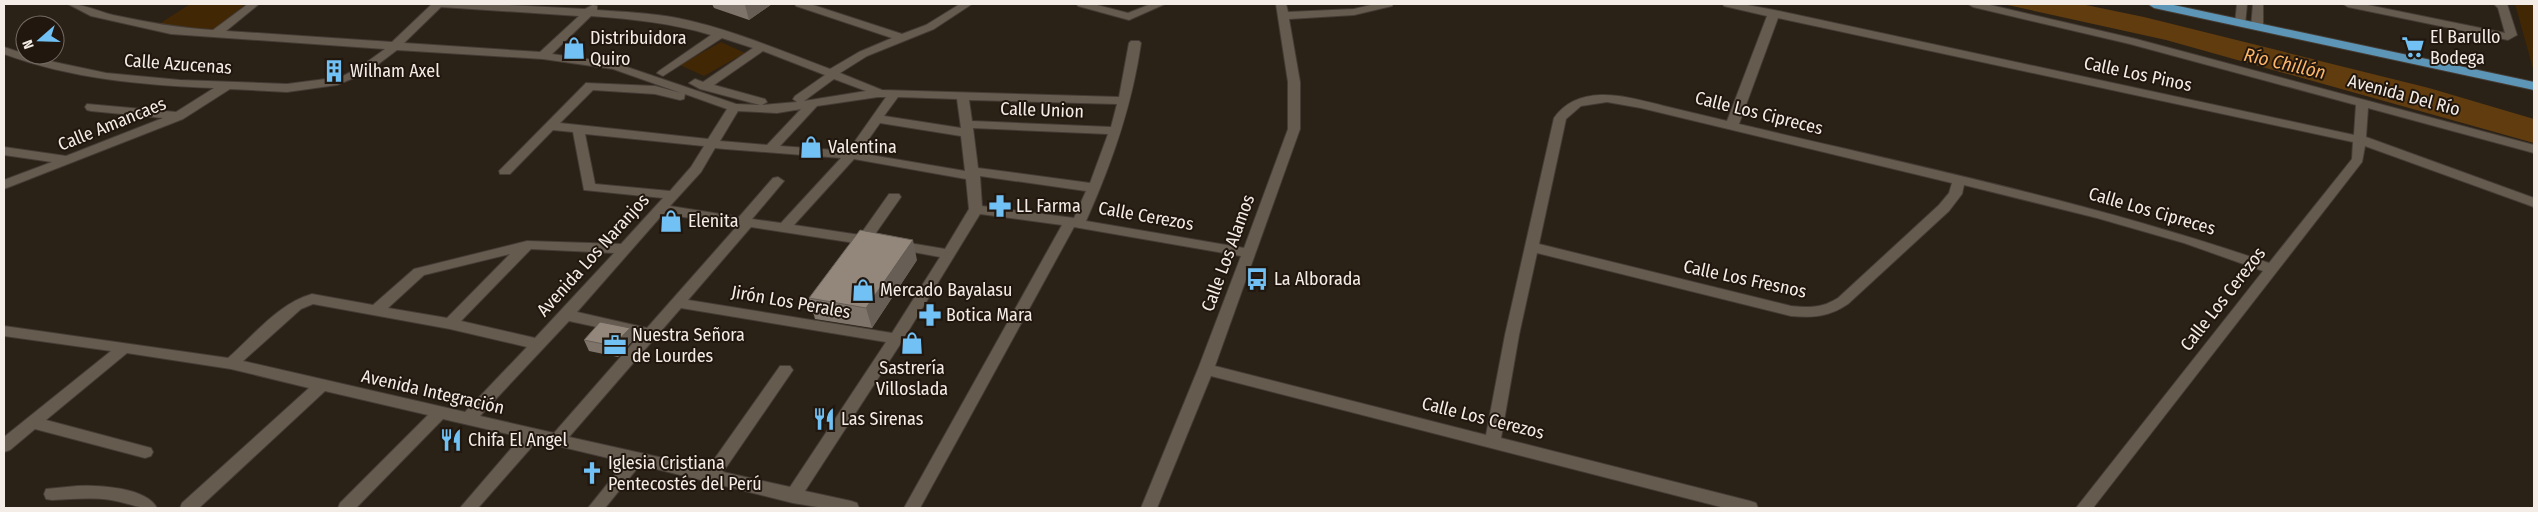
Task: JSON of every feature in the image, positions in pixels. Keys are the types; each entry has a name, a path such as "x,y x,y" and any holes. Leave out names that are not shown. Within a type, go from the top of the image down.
{"main road":[{"path":"2154,4 2241,20"},
{"path":"2180,4 2258,24 2534,86"},
{"path":"2258,24 2534,81"}],"street":[{"path":"73,4 95,14 129,24 171,31 544,56 598,63 630,70 734,106"},
{"path":"214,35 254,4"},
{"path":"394,45 437,4 593,8 679,22 721,34 762,47 874,91 894,94 1123,101"},
{"path":"800,4 903,38"},
{"path":"799,99 863,54 930,27 967,4"},
{"path":"1082,4 1128,16 1160,4"},
{"path":"1282,10 1354,12 1388,4"},
{"name":"Calle Los Pinos","path":"1728,4 2361,140 2534,202"},
{"name":"Avenida Del Río","path":"1973,4 2132,41 2534,149"},
{"path":"2241,20 2242,4"},
{"path":"2258,4 2258,24"},
{"path":"2348,4 2508,37 2511,35 2503,6 2499,4"},
{"path":"544,56 593,8"},
{"name":"Calle Los Alamos","path":"1149,508 1206,369 1294,129 1294,82 1282,10"},
{"path":"1732,125 1774,13"},
{"path":"663,73 721,34"},
{"path":"912,508 1094,188 1116,131 1133,64 1135,43"},
{"name":"Calle Azucenas","path":"53,65 112,78 287,88 352,77 394,45"},
{"path":"704,86 762,47"},
{"path":"544,56 600,55 634,62 663,73 759,102 776,103 874,91"},
{"name":"Calle Amancaes","path":"4,185 179,116 228,85"},
{"path":"505,171 587,88 593,85 655,90 734,106 771,109 874,91"},
{"path":"783,229 851,155 894,94"},
{"path":"793,496 896,339 976,209 963,96"},
{"name":"Calle Los Cipreces","path":"1493,441 1531,247 1560,118 1568,108 1580,100 1615,98 1732,125 2139,225 2271,269"},
{"name":"Calle Los Cerezos","path":"2084,508 2271,269 2338,189 2358,159 2361,140 2362,102"},
{"path":"771,148 813,103"},
{"name":"Avenida Los Naranjos","path":"467,420 566,315 696,168 714,142 734,106"},
{"path":"91,107 179,116"},
{"name":"Calle Union","path":"877,119 967,129 1116,131"},
{"path":"550,126 851,155 973,174 1094,188"},
{"path":"578,128 589,187 672,195"},
{"path":"4,151 68,160"},
{"path":"557,440 652,334 778,181"},
{"name":"Calle Los Fresnos","path":"1531,247 1771,307 1813,313 1830,309 1843,301 1944,208 1955,194 1959,181"},
{"path":"853,255 894,197"},
{"path":"659,209 948,254"},
{"name":"Calle Cerezos","path":"976,209 1074,223 1249,253"},
{"path":"378,310 411,277 419,272 528,245 625,249"},
{"path":"450,324 528,245"},
{"path":"232,364 271,326 296,306 315,299 450,324 537,344"},
{"name":"Jirón Los Perales","path":"679,302 896,339"},
{"path":"802,322 814,307"},
{"path":"566,315 652,334"},
{"name":"Avenida Integración","path":"4,331 232,364 846,508"},
{"path":"4,446 125,347"},
{"name":"Calle Los Cerezos","path":"1206,369 1750,508"},
{"path":"711,476 784,370"},
{"path":"188,508 321,386"},
{"path":"346,508 440,413"},
{"path":"34,423 145,452"},
{"path":"468,508 533,435"},
{"path":"596,508 636,459"},
{"path":"52,494 87,490 122,496 142,506"}],"shaded area":[{"path":"190,4 246,4 214,29 156,26"},
{"path":"2515,4 2534,4 2534,72"},
{"path":"721,42 745,53 704,76 680,65"}],"water":[{"name":"Río Chillón","path":"2003,4 2081,4 2144,17 2429,88 2534,119 2534,143 2166,40"}],"building":[{"path":"860,230 913,240 866,308 809,298"},
{"path":"600,322 630,328 613,346 584,340"}],"place":[{"name":"El Barullo Bodega","path":"2413,47"},
{"name":"Distribuidora Quiro","path":"574,48"},
{"name":"Wilham Axel","path":"334,71"},
{"name":"Valentina","path":"811,147"},
{"name":"LL Farma","path":"1000,206"},
{"name":"Elenita","path":"671,221"},
{"name":"La Alborada","path":"1257,279"},
{"name":"Mercado Bayalasu","path":"863,290"},
{"name":"Botica Mara","path":"930,315"},
{"name":"Sastrería Villoslada","path":"912,343"},
{"name":"Nuestra Señora de Lourdes","path":"615,345"},
{"name":"Las Sirenas","path":"824,419"},
{"name":"Chifa El Angel","path":"451,440"},
{"name":"Iglesia Cristiana Pentecostés del Perú","path":"592,473"}]}
